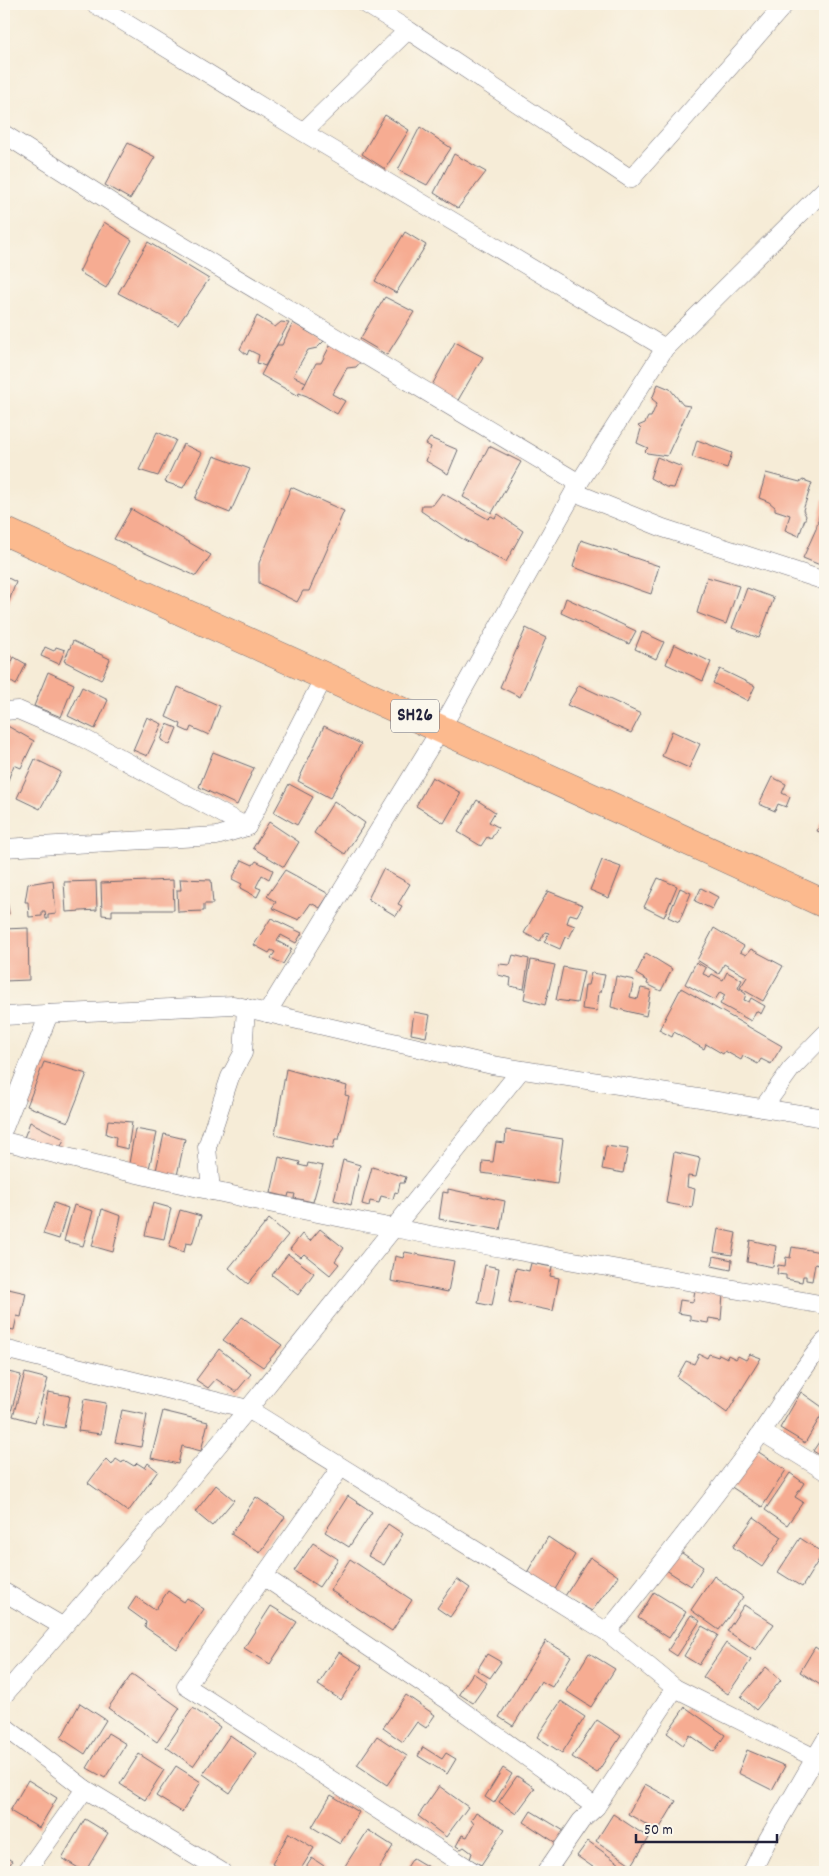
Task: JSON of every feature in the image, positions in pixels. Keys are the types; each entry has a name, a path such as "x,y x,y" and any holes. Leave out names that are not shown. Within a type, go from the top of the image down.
{"main road":[{"name":"SH26","path":"4,531 324,677 442,727 825,904"}],"street":[{"path":"95,4 303,132 665,348"},
{"path":"366,4 631,179 785,4"},
{"path":"303,132 408,30"},
{"path":"4,134 136,218 577,488 663,528 825,581"},
{"path":"267,1013 442,727 577,488 665,348 825,189"},
{"path":"4,848 217,836 247,827 324,677"},
{"path":"4,711 18,710 81,736 247,827"},
{"path":"4,1016 233,1005 492,1065 825,1118"},
{"path":"211,1190 207,1147 230,1077 243,1053 246,1008"},
{"path":"4,1128 49,1014"},
{"path":"763,1108 791,1069 825,1034"},
{"path":"4,1695 161,1514 248,1409 521,1070"},
{"path":"4,1141 211,1190 393,1229 825,1305"},
{"path":"607,1632 705,1510 762,1432 809,1360 825,1341"},
{"path":"4,1350 248,1409 607,1632 675,1688 820,1761"},
{"path":"762,1432 825,1471"},
{"path":"341,1467 186,1686 474,1872"},
{"path":"263,1576 446,1699 596,1807"},
{"path":"4,1592 62,1626"},
{"path":"546,1872 581,1821 596,1807 675,1688"},
{"path":"4,1726 85,1788 222,1872"},
{"path":"752,1872 768,1839 820,1761 825,1741"},
{"path":"26,1872 85,1788"}],"building":[{"path":"385,115 409,130 385,169 362,154"},
{"path":"420,127 451,148 427,185 398,170"},
{"path":"128,143 155,157 130,199 105,185"},
{"path":"454,154 486,172 458,208 434,193"},
{"path":"104,222 132,240 106,288 79,272"},
{"path":"405,232 426,245 396,293 375,281"},
{"path":"148,242 209,279 178,325 118,293"},
{"path":"385,297 414,312 387,355 360,339"},
{"path":"257,316 275,327 281,322 289,323 265,366 257,363 259,355 249,350 247,355 240,349"},
{"path":"293,323 324,341 317,348 308,350 293,376 306,382 303,388 316,363 321,363 332,342 362,360 356,367 347,368 332,394 345,401 337,414 307,396 299,393 298,396 261,375 277,345 282,345"},
{"path":"455,342 483,357 457,402 431,387"},
{"path":"658,384 670,389 683,405 690,406 667,456 647,453 645,451 648,448 637,443 641,429 638,426 645,423 648,417 651,417 657,403 652,399"},
{"path":"157,432 176,440 158,476 139,470"},
{"path":"430,438 458,450 448,474 426,461 431,447 426,444"},
{"path":"697,440 732,453 727,468 692,457"},
{"path":"183,444 202,453 183,488 165,482"},
{"path":"489,446 521,462 492,513 463,497"},
{"path":"214,456 250,469 230,513 195,499"},
{"path":"657,457 682,467 674,488 666,487 650,478"},
{"path":"766,473 800,482 803,480 812,483 803,510 806,516 799,536 785,530 790,515 775,510 775,507 769,502 759,498"},
{"path":"291,487 344,511 309,591 303,591 297,602 259,583 259,563"},
{"path":"442,493 488,519 491,516 495,518 498,514 523,531 506,562 461,538 421,511 422,505 433,505"},
{"path":"823,499 825,500 825,567 803,558 816,529"},
{"path":"131,509 211,555 196,576 114,539"},
{"path":"581,540 659,566 651,594 573,567"},
{"path":"4,576 16,582 4,615"},
{"path":"707,577 739,586 726,624 697,613"},
{"path":"747,588 774,598 759,638 732,628"},
{"path":"566,598 636,631 629,644 561,613"},
{"path":"526,628 546,638 520,697 500,687"},
{"path":"642,632 664,642 656,659 635,649"},
{"path":"73,641 110,659 101,680 64,661"},
{"path":"674,644 711,662 703,681 666,664"},
{"path":"45,647 54,651 56,647 65,650 59,664 41,656"},
{"path":"4,652 11,656 5,671 4,670"},
{"path":"14,657 26,664 16,685 5,678"},
{"path":"720,669 755,686 748,701 713,683"},
{"path":"48,672 74,684 61,717 34,706"},
{"path":"579,685 641,714 631,733 567,705"},
{"path":"82,687 108,700 95,729 68,716"},
{"path":"178,687 220,706 209,735 191,727 189,732 180,728 181,724 166,717"},
{"path":"147,717 162,724 147,756 133,750"},
{"path":"4,724 34,741 21,768 14,765 4,790"},
{"path":"167,724 177,728 170,745 161,740"},
{"path":"324,726 361,744 330,798 298,781"},
{"path":"672,731 700,744 689,768 662,756"},
{"path":"213,752 254,768 237,805 199,787"},
{"path":"35,759 61,772 40,809 17,798"},
{"path":"432,777 461,793 444,823 416,806"},
{"path":"772,777 786,784 782,793 790,797 786,807 778,804 775,811 759,804"},
{"path":"289,784 313,797 297,825 274,812"},
{"path":"477,800 495,812 489,822 498,827 491,839 487,837 481,846 458,832"},
{"path":"334,801 365,823 345,854 314,833"},
{"path":"825,813 825,834 817,831"},
{"path":"269,822 299,842 284,867 253,848"},
{"path":"242,860 253,865 256,861 273,870 269,879 262,875 256,887 261,889 257,897 240,888 242,884 232,879"},
{"path":"602,860 621,867 609,898 590,890"},
{"path":"383,869 410,884 398,904 402,906 396,916 368,899"},
{"path":"285,870 329,894 320,908 311,903 299,920 272,908 276,902 267,896"},
{"path":"4,878 9,914 4,914"},
{"path":"658,878 677,886 664,917 644,907"},
{"path":"180,879 211,880 213,904 204,904 204,911 178,912 177,890 181,890"},
{"path":"53,880 56,914 48,915 48,919 46,919 45,911 42,911 42,916 29,917 28,902 25,902 28,884"},
{"path":"173,880 174,910 112,910 112,916 102,915 101,883"},
{"path":"96,881 97,910 66,912 64,882"},
{"path":"680,888 691,893 679,922 668,917"},
{"path":"701,888 718,897 712,909 695,901"},
{"path":"548,891 583,905 577,916 570,914 567,923 575,926 569,938 565,937 560,949 544,942 549,933 545,932 540,941 524,933"},
{"path":"271,918 302,933 296,943 281,935 277,941 292,949 283,964 271,958 275,952 271,950 269,953 254,945"},
{"path":"28,928 29,980 4,981 4,929"},
{"path":"714,928 744,946 740,952 746,955 751,949 783,966 763,1001 740,988 747,977 724,964 719,974 697,960"},
{"path":"646,953 672,969 661,991 647,984 648,981 636,974"},
{"path":"513,955 529,959 524,989 510,986 511,978 498,975 499,964 510,965"},
{"path":"531,960 555,965 545,1005 524,999"},
{"path":"696,962 706,968 703,974 710,977 712,974 723,980 727,972 742,980 738,988 746,994 744,1000 749,1002 751,998 765,1006 761,1014 756,1011 751,1021 720,1004 725,995 720,992 715,1000 685,984"},
{"path":"563,967 584,971 577,1003 556,1000"},
{"path":"591,973 605,975 601,992 599,992 597,1011 582,1009 585,985 588,985"},
{"path":"616,976 634,980 630,997 638,999 641,988 651,990 646,1016 611,1007"},
{"path":"681,988 782,1046 771,1064 761,1059 758,1064 743,1056 741,1060 725,1051 723,1054 706,1044 704,1049 674,1032 672,1037 659,1030"},
{"path":"414,1012 430,1015 426,1037 411,1034"},
{"path":"44,1062 87,1074 68,1122 27,1106"},
{"path":"286,1069 347,1086 345,1095 349,1096 339,1139 335,1139 333,1149 275,1135"},
{"path":"108,1120 132,1122 128,1149 115,1146 116,1137 106,1134"},
{"path":"30,1122 64,1139 58,1154 22,1143"},
{"path":"135,1129 157,1133 148,1173 128,1169"},
{"path":"506,1130 563,1139 557,1184 482,1173 483,1161 493,1162 496,1142 505,1143"},
{"path":"164,1134 185,1139 176,1180 155,1175"},
{"path":"606,1146 628,1149 623,1173 602,1169"},
{"path":"674,1152 700,1158 696,1177 688,1176 687,1187 695,1189 692,1208 666,1203"},
{"path":"279,1157 300,1162 299,1165 307,1167 308,1163 323,1166 313,1202 294,1198 295,1194 289,1193 288,1197 271,1193"},
{"path":"343,1160 360,1165 351,1205 334,1200"},
{"path":"372,1167 406,1177 404,1183 400,1183 398,1193 395,1192 393,1199 381,1196 379,1203 370,1201 369,1206 362,1204"},
{"path":"448,1189 505,1201 500,1230 439,1219 443,1192 448,1193"},
{"path":"54,1203 68,1208 59,1239 43,1234"},
{"path":"153,1203 171,1208 164,1239 145,1235"},
{"path":"74,1205 93,1211 83,1246 64,1241"},
{"path":"102,1209 121,1216 113,1252 92,1246"},
{"path":"180,1210 201,1216 192,1244 186,1243 184,1252 169,1247"},
{"path":"269,1219 288,1235 248,1284 229,1268"},
{"path":"320,1229 344,1248 335,1261 339,1264 330,1275 304,1254 301,1257 290,1249 302,1234 310,1241"},
{"path":"718,1229 736,1233 732,1255 714,1252"},
{"path":"750,1240 776,1246 773,1267 747,1262"},
{"path":"792,1247 821,1252 819,1265 815,1264 812,1281 806,1280 806,1276 803,1276 802,1282 786,1279 786,1275 777,1274 778,1265 785,1266 786,1257 790,1258"},
{"path":"405,1252 454,1261 448,1292 391,1281 395,1256 403,1258"},
{"path":"288,1254 314,1273 298,1295 272,1275"},
{"path":"714,1256 732,1260 731,1270 712,1266"},
{"path":"531,1263 552,1267 550,1276 559,1278 553,1311 509,1302 516,1268 529,1271"},
{"path":"485,1265 499,1268 492,1306 478,1303"},
{"path":"4,1288 26,1293 21,1317 17,1316 14,1330 4,1328"},
{"path":"695,1290 723,1294 721,1320 709,1318 708,1323 690,1320 690,1315 678,1313 680,1300 693,1302"},
{"path":"242,1317 282,1345 263,1367 223,1340"},
{"path":"219,1349 251,1374 236,1392 216,1379 208,1388 196,1380"},
{"path":"699,1354 707,1358 709,1354 718,1357 719,1354 727,1358 728,1355 736,1359 738,1356 746,1360 750,1354 761,1358 727,1413 677,1377 686,1361 694,1364"},
{"path":"4,1371 21,1375 11,1412 4,1410"},
{"path":"25,1373 48,1379 35,1422 13,1416"},
{"path":"48,1392 70,1396 64,1428 42,1424"},
{"path":"801,1392 825,1409 805,1443 780,1428"},
{"path":"84,1399 106,1403 101,1434 78,1431"},
{"path":"122,1410 147,1415 141,1447 115,1442"},
{"path":"163,1411 208,1422 201,1451 182,1446 178,1464 151,1458"},
{"path":"825,1433 825,1454 823,1457 813,1451"},
{"path":"754,1449 786,1470 762,1507 730,1486"},
{"path":"106,1459 112,1465 116,1459 122,1463 124,1460 134,1466 137,1463 145,1468 148,1463 158,1471 128,1512 88,1483"},
{"path":"790,1473 804,1483 795,1497 803,1502 787,1525 765,1510"},
{"path":"216,1485 234,1500 212,1526 195,1512"},
{"path":"348,1496 372,1512 349,1547 325,1532"},
{"path":"256,1497 285,1517 260,1553 231,1534"},
{"path":"754,1517 782,1537 762,1567 733,1547"},
{"path":"388,1524 403,1534 384,1565 368,1556"},
{"path":"548,1537 575,1555 553,1593 525,1576"},
{"path":"800,1538 823,1553 802,1587 778,1572"},
{"path":"313,1543 338,1559 319,1587 294,1571"},
{"path":"679,1551 703,1567 691,1586 666,1570"},
{"path":"590,1557 618,1576 592,1611 565,1596"},
{"path":"350,1559 412,1600 392,1631 330,1590"},
{"path":"714,1576 743,1597 719,1630 691,1610"},
{"path":"457,1579 470,1588 450,1617 437,1608"},
{"path":"168,1591 184,1602 187,1598 204,1609 177,1649 145,1627 146,1622 128,1609 136,1597 155,1610"},
{"path":"654,1592 686,1612 669,1638 638,1618"},
{"path":"744,1605 774,1624 756,1650 727,1631"},
{"path":"271,1606 297,1622 270,1664 244,1648"},
{"path":"691,1615 700,1621 677,1656 668,1650"},
{"path":"702,1626 718,1635 699,1665 684,1656"},
{"path":"546,1641 571,1656 552,1687 541,1681 513,1726 499,1717"},
{"path":"726,1643 751,1660 728,1694 703,1677"},
{"path":"815,1647 825,1654 825,1688 800,1672"},
{"path":"339,1652 362,1666 341,1700 318,1685"},
{"path":"589,1653 615,1669 591,1707 566,1691"},
{"path":"487,1654 501,1662 490,1678 477,1670"},
{"path":"766,1667 781,1680 756,1710 741,1697"},
{"path":"473,1673 487,1683 473,1703 459,1694"},
{"path":"132,1674 180,1708 157,1742 108,1708"},
{"path":"406,1695 435,1715 426,1728 417,1722 403,1742 383,1728"},
{"path":"561,1701 585,1717 562,1753 537,1737"},
{"path":"80,1703 106,1720 85,1754 61,1738"},
{"path":"685,1707 725,1735 714,1752 690,1735 683,1745 667,1733"},
{"path":"193,1708 220,1727 193,1766 166,1747"},
{"path":"597,1720 621,1736 597,1773 572,1757"},
{"path":"108,1733 126,1744 105,1778 87,1768"},
{"path":"230,1735 257,1754 230,1793 203,1774"},
{"path":"377,1736 407,1756 387,1785 357,1765"},
{"path":"423,1747 442,1759 446,1753 456,1759 447,1774 418,1756"},
{"path":"747,1750 785,1766 772,1790 738,1773"},
{"path":"139,1754 164,1770 145,1800 120,1784"},
{"path":"176,1766 201,1782 182,1812 156,1796"},
{"path":"503,1768 512,1774 494,1803 485,1797"},
{"path":"517,1776 535,1788 516,1814 499,1802"},
{"path":"28,1780 57,1798 39,1828 10,1811"},
{"path":"645,1784 676,1801 658,1831 628,1814"},
{"path":"439,1786 468,1807 446,1837 418,1816"},
{"path":"331,1795 359,1812 340,1844 312,1827"},
{"path":"531,1811 564,1831 556,1843 524,1822"},
{"path":"476,1812 505,1829 481,1865 470,1859 472,1853 464,1847 461,1849 456,1846 462,1835 467,1837 474,1824 471,1820"},
{"path":"613,1814 649,1838 632,1865 596,1841"},
{"path":"85,1819 108,1833 85,1872 62,1858"},
{"path":"368,1830 393,1846 377,1872 355,1872 345,1866"},
{"path":"289,1833 314,1848 299,1872 285,1872 272,1864"},
{"path":"588,1841 627,1869 624,1872 600,1872 577,1856"},
{"path":"4,1856 12,1861 6,1872 4,1872"},
{"path":"312,1858 327,1868 324,1872 303,1872"},
{"path":"413,1858 435,1871 404,1872"}]}
